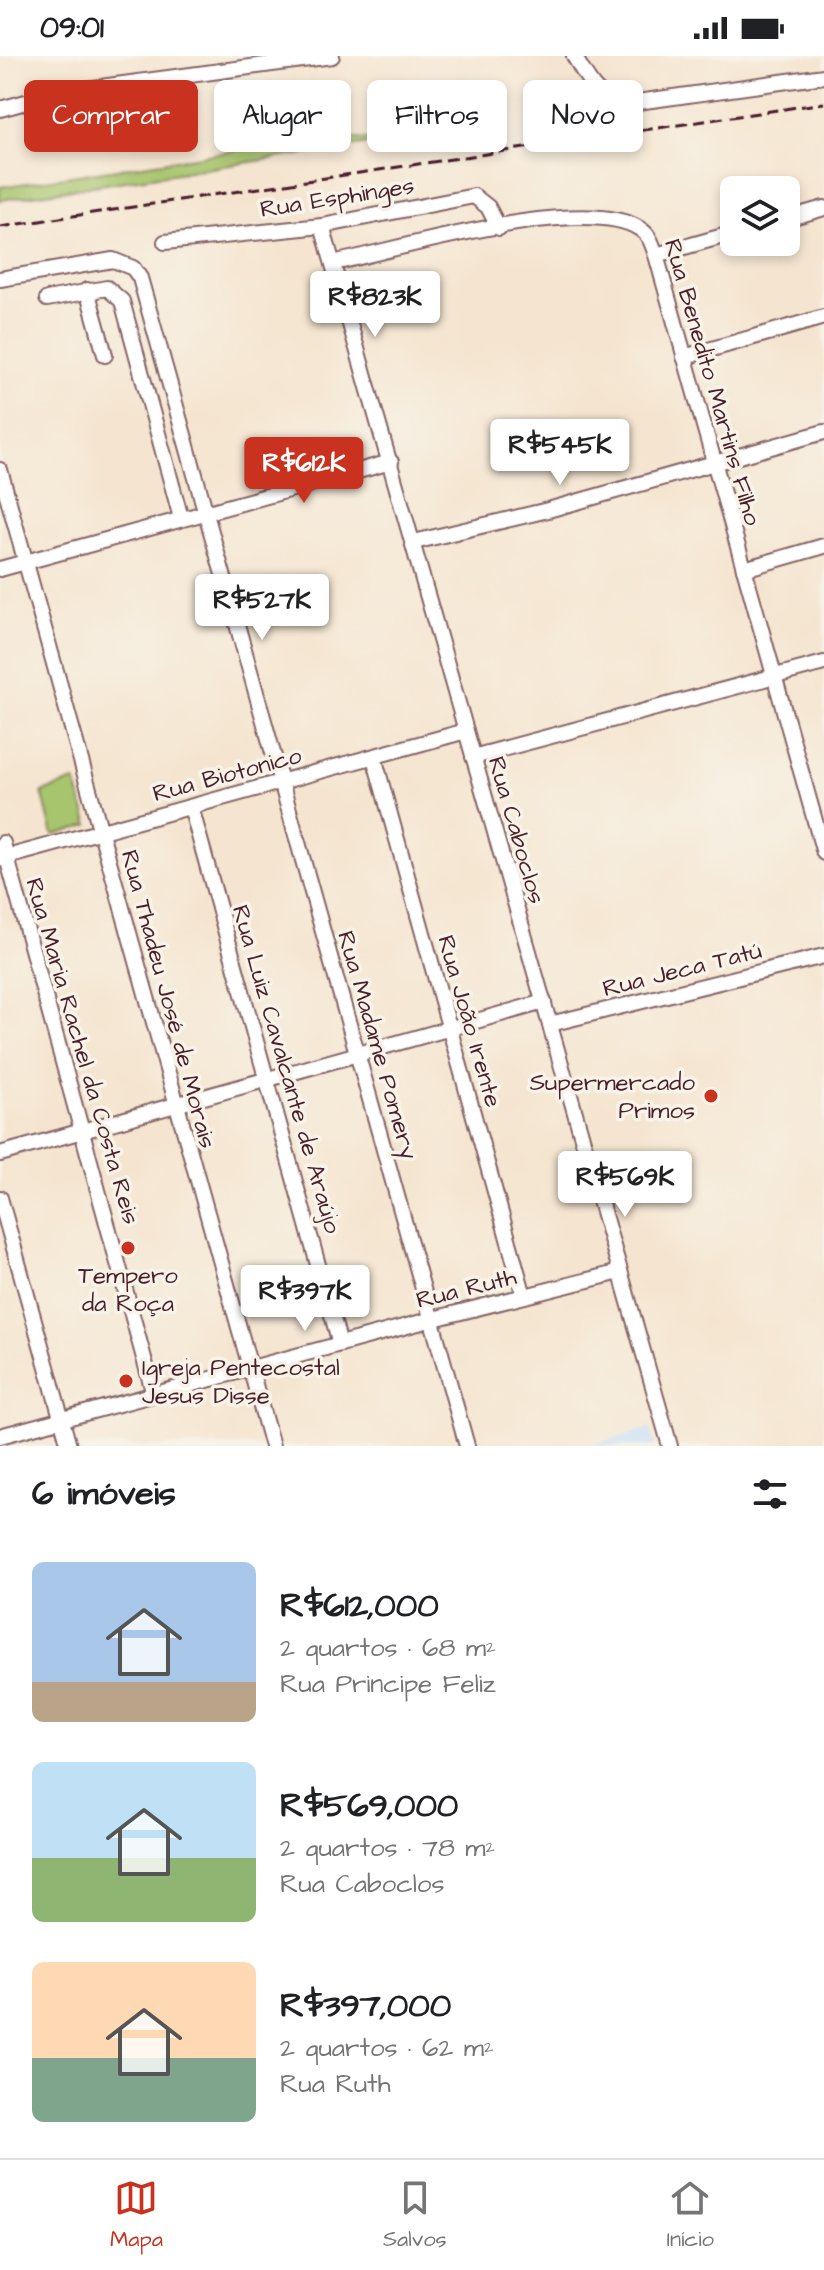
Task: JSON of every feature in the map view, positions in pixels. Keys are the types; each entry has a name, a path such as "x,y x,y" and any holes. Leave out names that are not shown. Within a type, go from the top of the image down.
{"street":[{"path":"0,109 63,92 332,56"},
{"path":"574,56 594,89 605,99 623,104 824,76"},
{"name":"Rua Esphinges","path":"165,242 322,226 474,196 488,207 499,228"},
{"path":"800,215 824,208"},
{"name":"Rua Benedito Martins Filho","path":"333,263 563,217 621,221 645,232 656,255 824,853"},
{"name":"Rua Caboclos","path":"322,226 670,1446"},
{"path":"656,255 720,237"},
{"path":"0,279 113,260 133,268 146,296 206,511"},
{"path":"47,299 87,290 111,289 122,301 181,518"},
{"path":"87,290 105,355"},
{"path":"684,357 824,317"},
{"path":"414,542 548,510 824,432"},
{"path":"0,569 391,462"},
{"name":"Rua Thadeu José de Morais","path":"0,470 174,1105 272,1446"},
{"name":"Rua Madame Pomery","path":"206,511 467,1446"},
{"path":"744,569 824,546"},
{"path":"473,757 824,663"},
{"name":"Rua Biotonico","path":"3,854 282,783 466,731"},
{"name":"Rua João Irente","path":"374,757 524,1296"},
{"name":"Rua Luiz Cavalcante de Araújo","path":"191,807 340,1344"},
{"name":"Rua Maria Rachel da Costa Reis","path":"3,854 154,1395"},
{"name":"Rua Jeca Tatú","path":"550,1024 824,956"},
{"path":"0,1154 544,1002"},
{"path":"0,1198 69,1446"},
{"name":"Rua Ruth","path":"0,1436 620,1272"}],"shaded area":[{"path":"650,1428 655,1446 587,1446"}],"green space":[{"path":"351,139 367,140 367,144 351,147"},
{"path":"226,152 316,152 0,200 0,187"},
{"path":"75,781 89,825 53,835 42,792"}],"railway":[{"path":"0,227 824,103"}],"place":[{"name":"Supermercado Primos","path":"711,1096"},
{"name":"Tempero da Roça","path":"128,1248"},
{"name":"Igreja Pentecostal Jesus Disse","path":"126,1381"}]}
